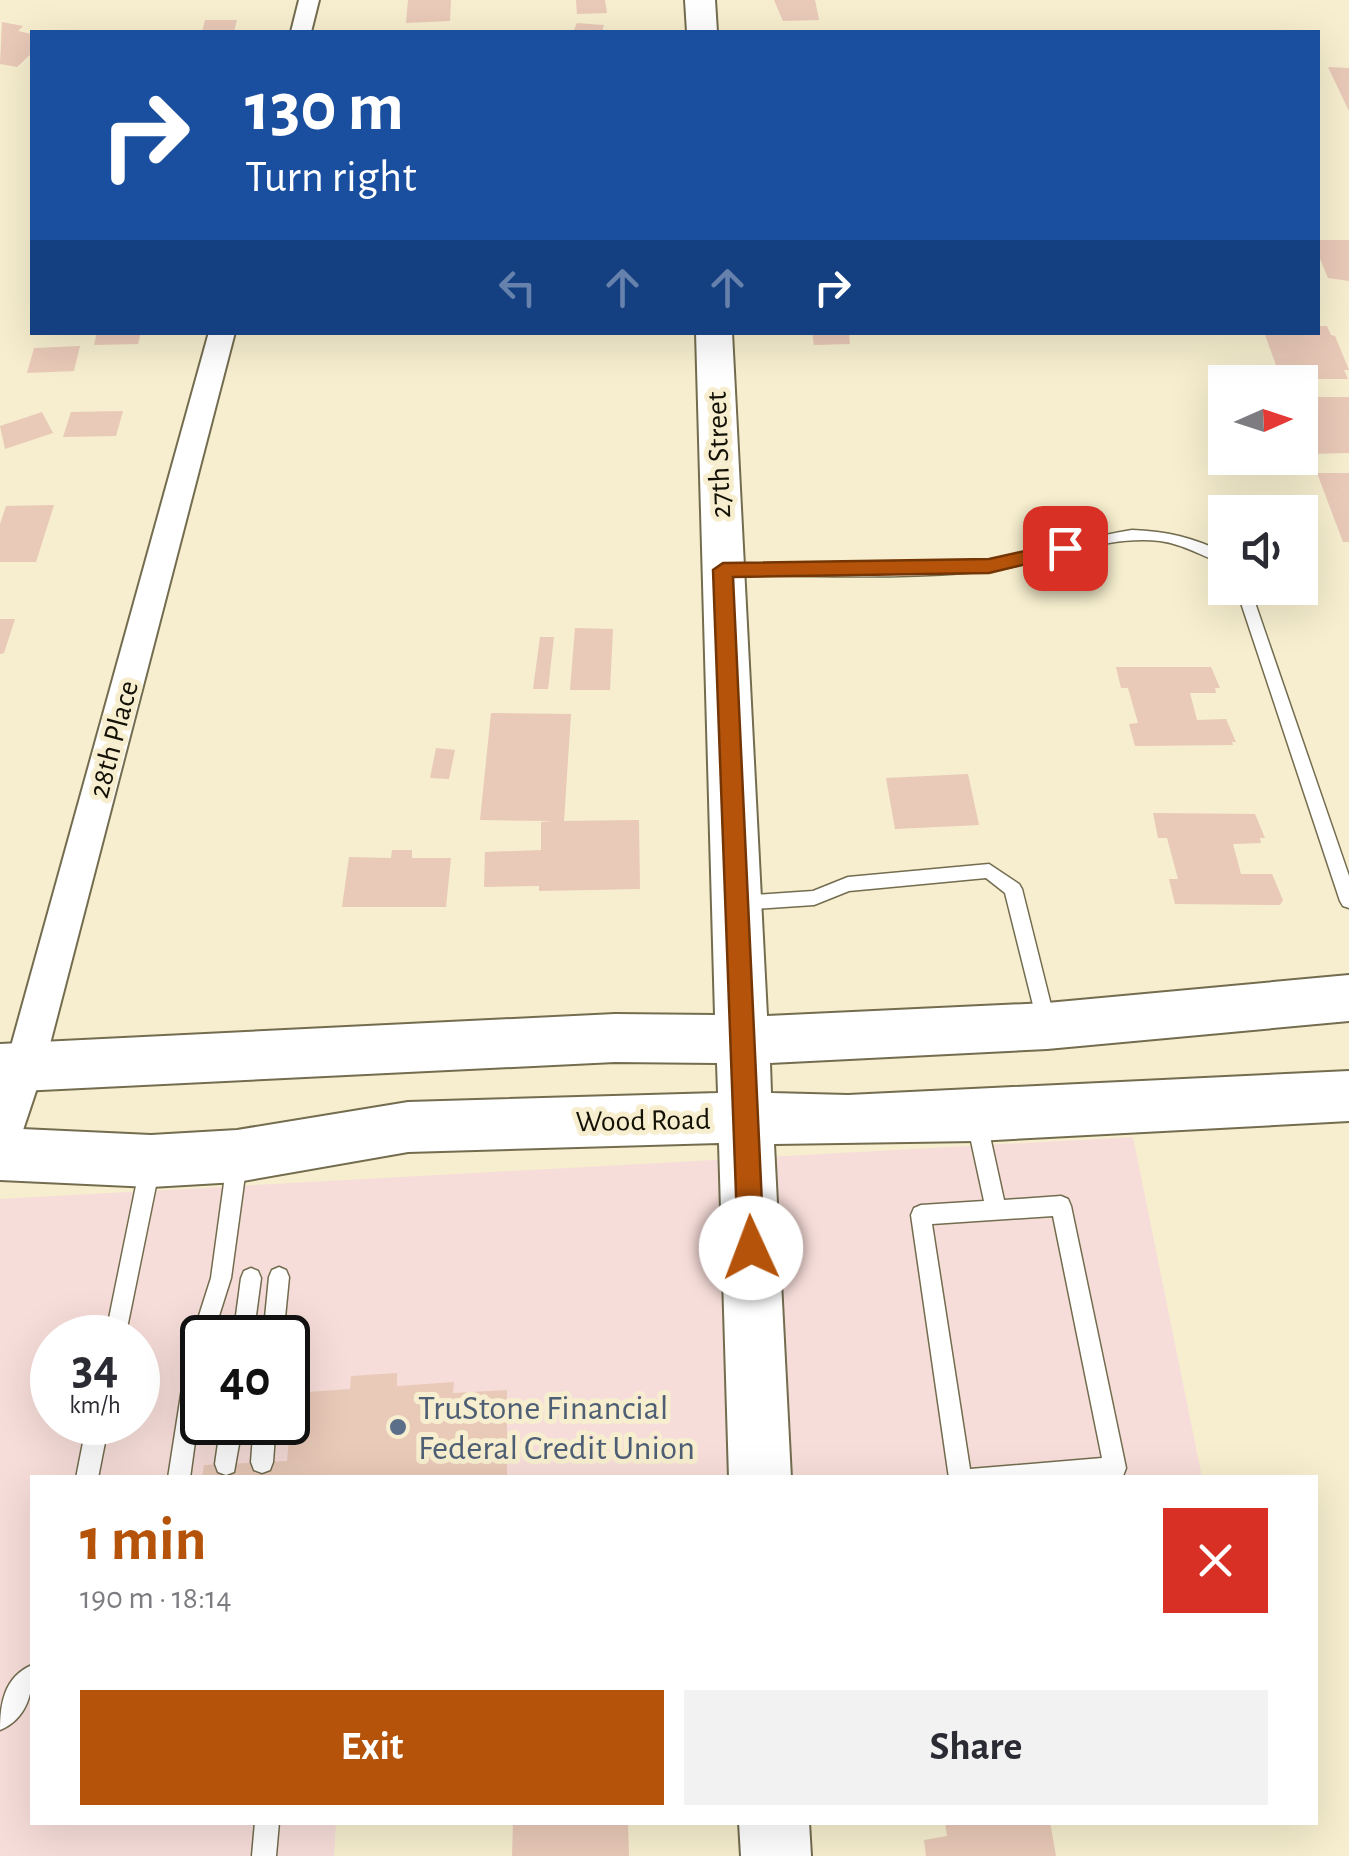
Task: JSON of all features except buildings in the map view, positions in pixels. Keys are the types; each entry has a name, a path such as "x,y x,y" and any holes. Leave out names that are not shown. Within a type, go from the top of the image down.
{"street":[{"path":"302,30 309,0"},
{"path":"700,0 702,30"},
{"name":"28th Place","path":"0,1144 12,1068 221,335"},
{"name":"27th Street","path":"714,335 760,1475"},
{"path":"12,1068 616,1038 742,1041 1047,1026 1349,998"},
{"name":"Wood Road","path":"0,1154 151,1160 238,1156 408,1127 664,1117 976,1116 1349,1096"},
{"path":"774,1825 776,1856"}],"lane":[{"path":"723,570 989,566 1099,538 1142,534 1175,537 1208,552"},
{"path":"1248,605 1349,901"},
{"path":"736,903 814,898 848,884 989,871 1013,889 1047,1026"},
{"path":"976,1116 996,1210"},
{"path":"179,1475 198,1350 222,1278 238,1156"},
{"path":"121,1315 151,1160"},
{"path":"960,1475 922,1215 1061,1206 1116,1468 1017,1475"},
{"path":"275,1315 279,1277"},
{"path":"246,1315 251,1278"},
{"path":"87,1475 93,1445"},
{"path":"226,1464 229,1445"},
{"path":"262,1462 264,1445"},
{"path":"0,1718 30,1680"},
{"path":"264,1856 267,1825"}],"shaded area":[{"path":"1133,1137 1202,1475 30,1475 30,1825 336,1825 334,1856 0,1856 0,1199"}],"place":[{"name":"TruStone Financial Federal Credit Union","path":"398,1427"}],"route":[{"path":"751,1248 723,570 989,566 1065,548"}]}
